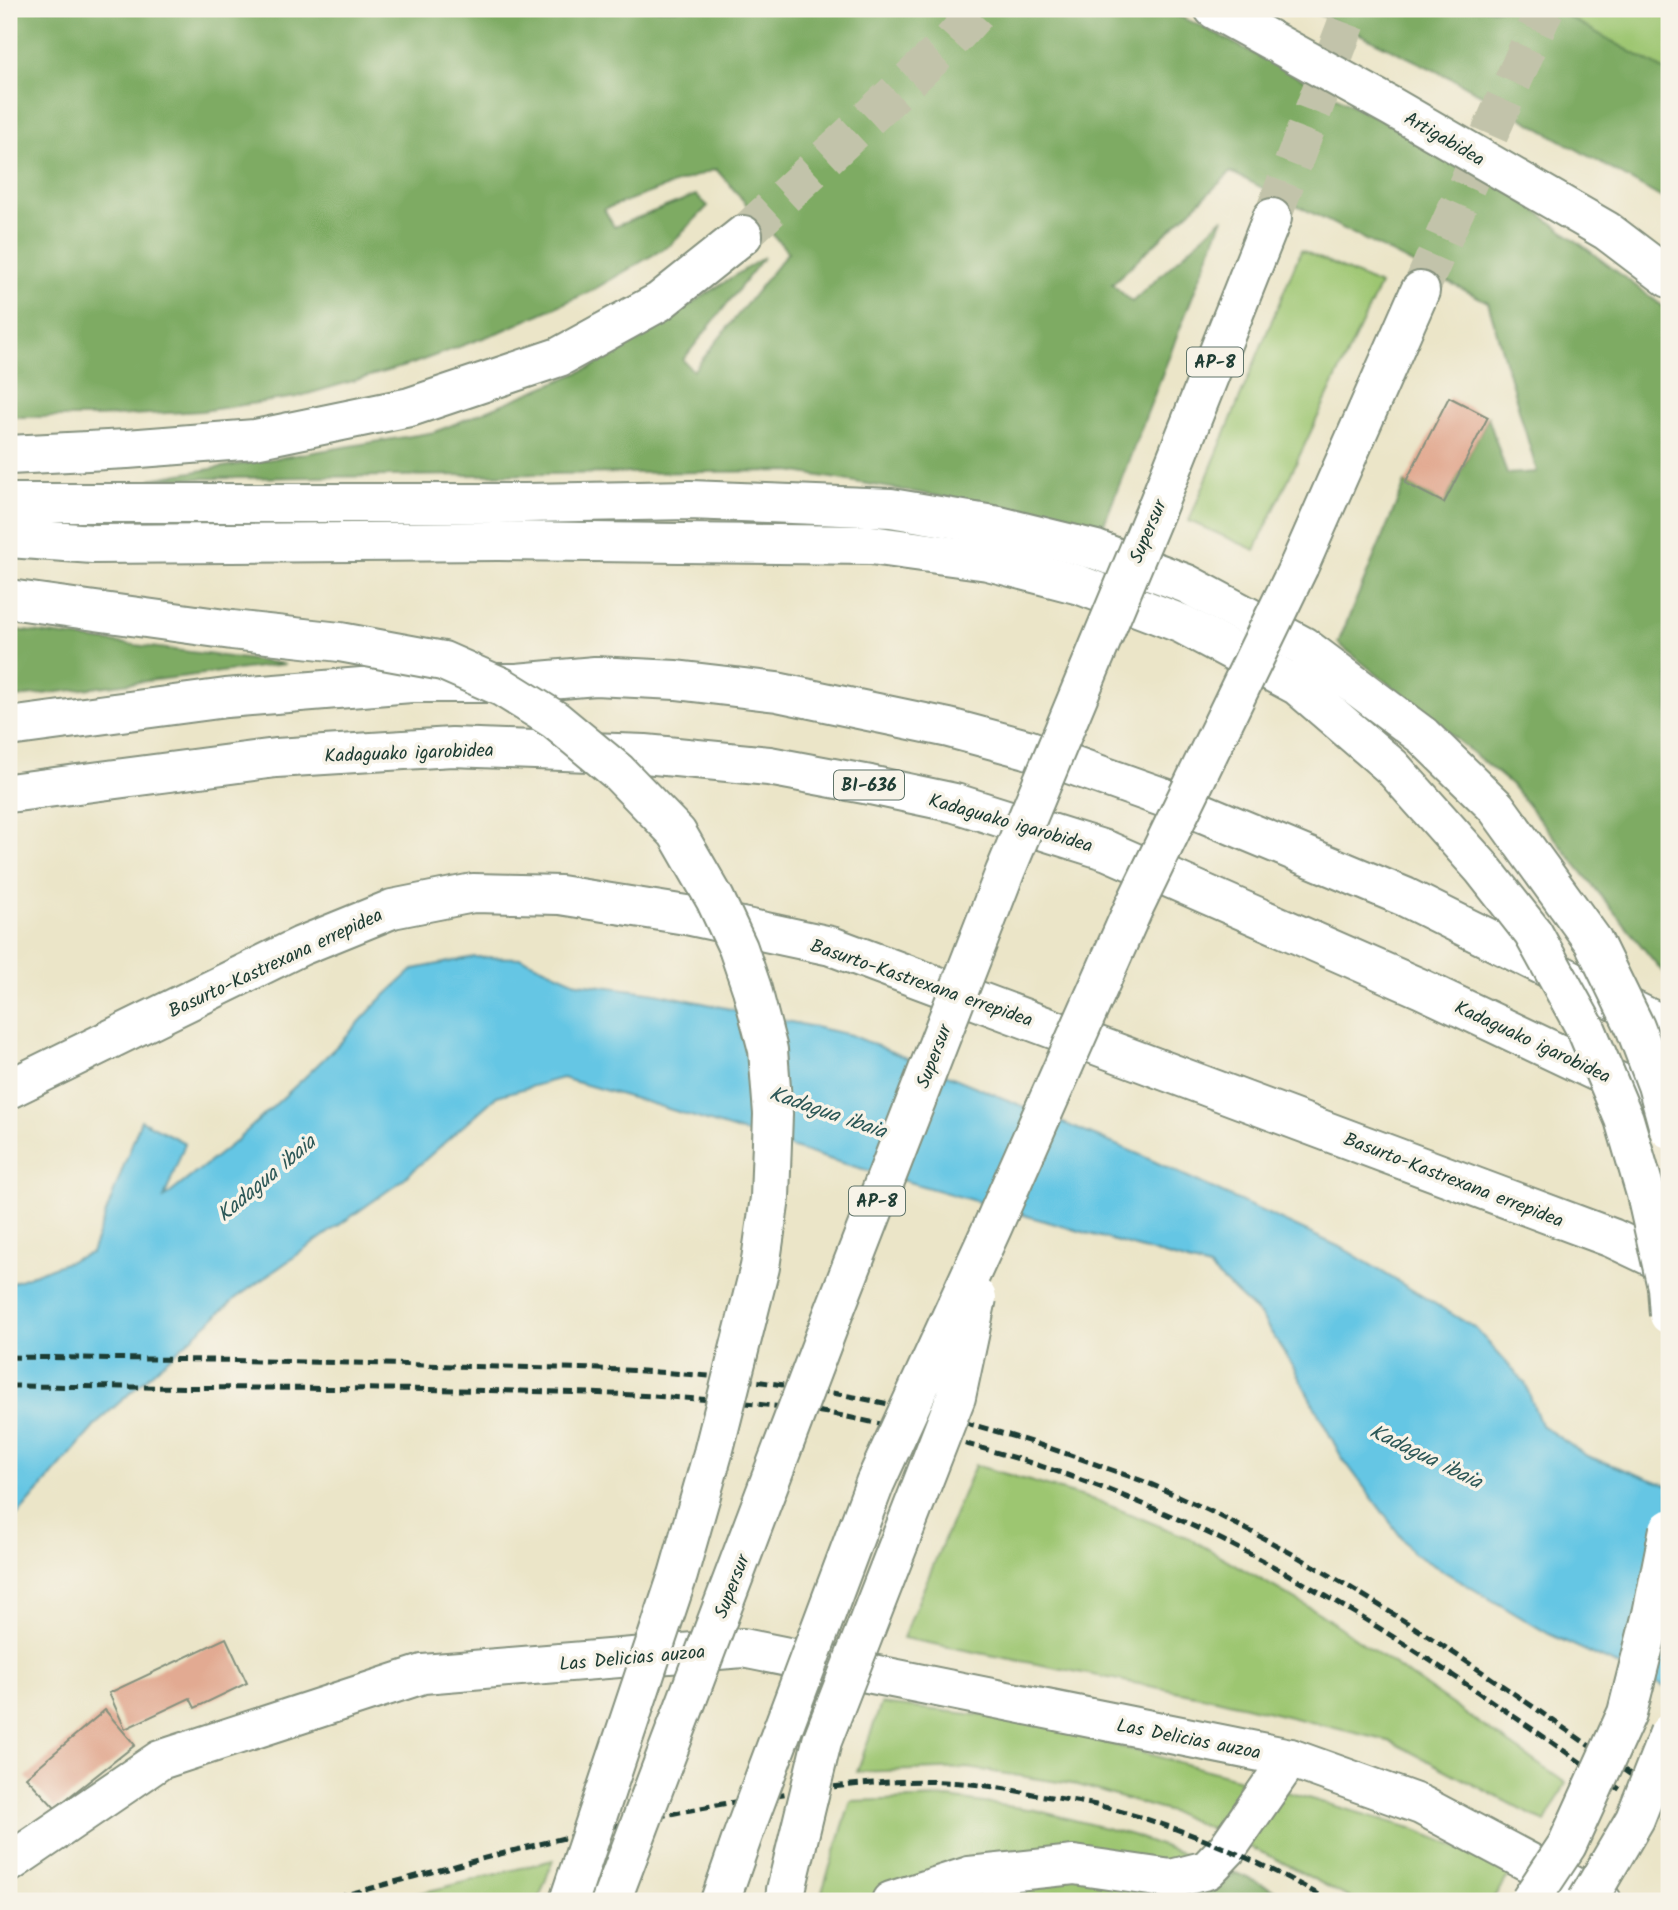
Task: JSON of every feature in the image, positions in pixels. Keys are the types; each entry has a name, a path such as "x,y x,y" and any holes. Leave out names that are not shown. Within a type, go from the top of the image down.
{"main road":[{"name":"Artigabidea","path":"1214,9 1392,107 1607,231 1669,278"},
{"name":"Supersur","path":"611,1901 832,1317 1000,884 1157,507 1272,218"},
{"path":"9,455 255,439 411,407 559,357 659,302 743,235"},
{"path":"720,1901 874,1483 992,1228 1133,909 1299,566 1420,291"},
{"path":"9,503 525,503 690,500 891,508 999,526 1096,550 1186,584 1303,646 1423,736 1496,807 1593,941 1634,1027 1657,1085 1669,1129"},
{"path":"9,538 93,544 498,541 871,545 988,561 1080,585 1182,624 1298,686 1392,767 1482,867 1533,933 1587,1031 1624,1119 1646,1194 1667,1287 1669,1315"},
{"path":"9,599 340,642 443,661 502,687 555,720 618,772 677,834 715,899 738,948 768,1050 772,1101 770,1198 760,1267 678,1576 569,1901"},
{"path":"9,727 226,698 411,683 517,683 595,676 676,680 777,692 948,728 1027,750 1179,803 1405,897 1669,1028"},
{"name":"Kadaguako igarobidea","path":"9,793 276,758 452,747 645,754 769,766 955,803 1108,851 1422,989 1669,1106"},
{"name":"Basurto-Kastrexana errepidea","path":"9,1089 302,946 392,909 473,893 560,895 686,915 831,946 1612,1238 1669,1265"},
{"path":"785,1901 822,1741 956,1397 992,1228"},
{"path":"1530,1901 1567,1845 1627,1713 1652,1614 1669,1529"},
{"name":"Las Delicias auzoa","path":"9,1863 160,1760 423,1674 743,1648 1290,1758 1421,1805 1602,1901"},
{"path":"1587,1901 1635,1819 1669,1733"},
{"name":"Las Delicias auzoa","path":"891,1901 969,1876 1074,1864 1171,1879 1207,1870 1227,1849 1290,1758"}],"green space":[{"path":"9,9 1162,9 1201,26 1494,179 1669,311 1669,980 1511,784 1338,643 1405,483 1444,503 1488,417 1507,474 1537,472 1488,302 1231,172 1112,284 1132,302 1223,218 1104,524 790,471 150,479 435,432 592,367 764,257 683,360 693,371 788,252 716,169 604,209 614,227 696,195 708,206 670,245 591,291 502,331 412,364 297,397 202,411 96,417 9,417"},
{"path":"1308,9 1554,9 1669,73 1669,202 1455,80"},
{"path":"1554,9 1669,9 1669,73"},
{"path":"1301,250 1380,285 1255,550 1189,521"},
{"path":"9,629 285,664 9,698"},
{"path":"975,1465 1098,1501 1189,1538 1319,1613 1566,1783 1545,1822 1392,1742 1216,1699 903,1638"},
{"path":"881,1704 1022,1720 1259,1784 1411,1828 1510,1874 1491,1901 1355,1901 1276,1859 1177,1814 1078,1785 968,1768 857,1772"},
{"path":"948,1798 1035,1810 1132,1835 1236,1873 1203,1898 1150,1901 819,1901 851,1801"},
{"path":"553,1860 538,1901 389,1901"},
{"path":"1236,1873 1293,1901 1150,1901 1203,1898"}],"water":[{"name":"Kadagua ibaia","path":"474,957 522,958 578,983 656,993 851,1035 1138,1154 1344,1249 1475,1328 1525,1383 1541,1425 1587,1456 1669,1486 1669,1689 1549,1634 1413,1553 1341,1456 1294,1368 1260,1315 1209,1268 835,1161 562,1078 497,1096 400,1182 236,1298 101,1419 9,1525 9,1284 91,1253 141,1120 185,1143 164,1198 236,1141 414,969"}],"building":[{"path":"1449,397 1488,417 1444,503 1405,483"},
{"path":"226,1638 247,1683 195,1708 190,1698 125,1729 109,1693"},
{"path":"105,1710 135,1745 55,1808 26,1777"}],"tunnel":[{"path":"743,235 951,41 980,9"},
{"path":"1272,218 1352,9"},
{"path":"1420,291 1545,9"}],"railway":[{"path":"9,1357 286,1361 656,1372 771,1383 941,1416 996,1431 1135,1478 1231,1521 1296,1556 1423,1633 1669,1801"},
{"path":"9,1386 443,1390 656,1396 815,1411 948,1439 1018,1459 1121,1495 1223,1541 1290,1576 1483,1695 1669,1823"},
{"path":"322,1901 542,1843 653,1818 809,1790 922,1781 991,1787 1127,1813 1246,1857 1330,1901"}]}
